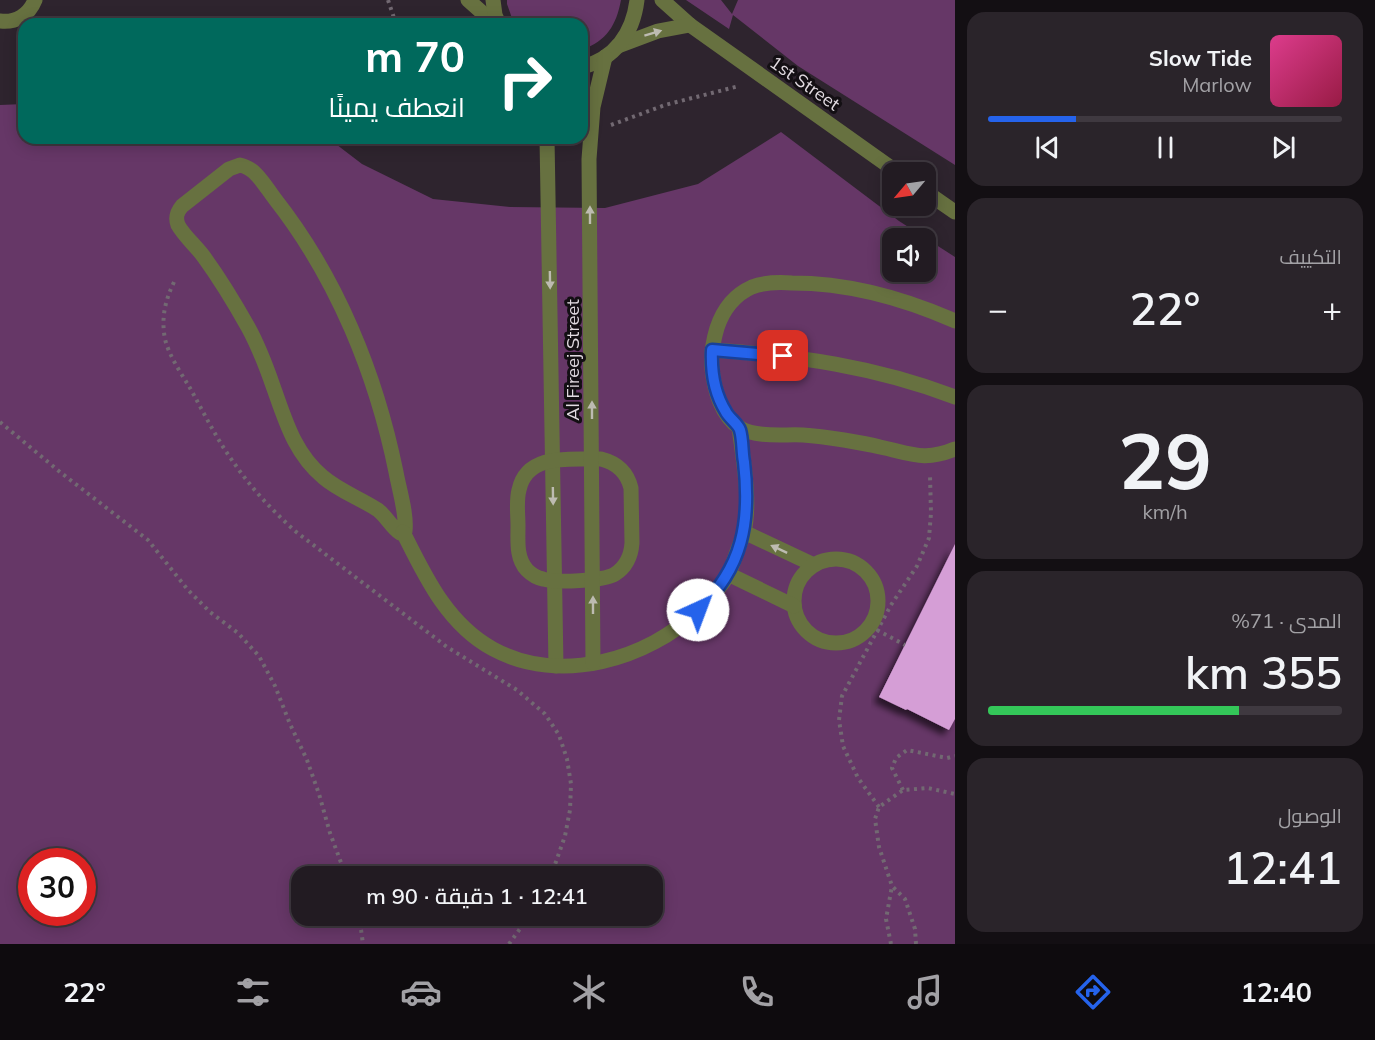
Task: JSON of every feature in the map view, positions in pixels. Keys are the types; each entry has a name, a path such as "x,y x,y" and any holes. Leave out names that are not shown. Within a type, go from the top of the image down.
{"street":[{"path":"19,18 26,14 35,0"},
{"path":"468,0 490,18"},
{"path":"493,0 496,18"},
{"path":"588,66 605,57 628,33 637,0"},
{"name":"1st Street","path":"663,0 690,25 883,162"},
{"path":"0,21 7,22 18,18"},
{"path":"618,46 658,31 690,25"},
{"name":"Al Fireej Street","path":"593,663 589,159 594,99 605,57"},
{"name":"Al Fireej Street","path":"547,144 556,666"},
{"path":"403,532 398,532 378,510 322,477 297,448 273,384 249,330 219,278 178,225 177,213 182,206 234,166 246,166 253,170 282,208 321,267 364,358 385,425 402,503 405,526 403,532 435,594 460,624 493,649 532,663 556,666 593,663 626,655 648,646 689,619 707,602 728,574 744,532 745,474 739,427"},
{"path":"936,199 955,212"},
{"path":"955,321 926,308 866,291 835,285 773,282 750,288 731,302 719,322 712,350 714,382 718,398 726,414 739,427 748,431 843,440 916,456 942,454 955,449"},
{"path":"712,350 806,358 898,379 955,397"},
{"path":"592,459 610,461 629,479 632,552 623,568 609,577 555,581 536,577 522,563 519,554 518,491 522,481 534,466 543,462 592,459"},
{"path":"744,532 814,565"},
{"path":"826,560 851,562 870,578 876,590 878,602 876,614 870,626 861,635 850,641 825,642 804,629 797,618 794,594 798,582 814,565 826,560"},
{"path":"728,574 794,606"}],"path":[{"path":"388,0 394,18"},
{"path":"590,133 665,105 739,86"},
{"path":"174,282 165,301 163,320 165,341 216,435 251,487 295,531 447,647 517,690 545,714 559,735 567,759 571,784 570,810 565,836 554,866"},
{"path":"0,422 148,540 188,590 210,612 238,633 259,656 275,686 307,760 342,866"},
{"path":"879,807 858,778 843,746 839,720 842,696 891,605 917,566 929,538 931,513 929,456"},
{"path":"877,630 904,645"},
{"path":"903,790 892,768 896,758 907,750 947,758 955,756"},
{"path":"916,944 915,929 905,899 892,886 879,847 875,819 879,807 903,790 928,788 955,794"},
{"path":"891,944 886,919 892,886"},
{"path":"361,926 363,944"},
{"path":"509,944 522,926"}],"shaded area":[{"path":"507,0 621,0 609,31 598,42 588,47 588,18 512,18"},
{"path":"686,0 721,0 732,14 738,0 955,0 955,165 798,66 733,15 729,29"},
{"path":"18,104 18,144 336,144 362,164 433,199 510,207 605,208 698,184 781,132 882,208 882,216 892,216 910,228 882,228 882,282 936,282 936,245 955,257 955,944 0,944 0,105"}],"building":[{"path":"955,544 955,719 949,730 879,697"}],"route":[{"path":"698,610 728,574 744,532 746,514 745,474 739,427 726,414 718,398 714,382 712,350 783,356"}]}
